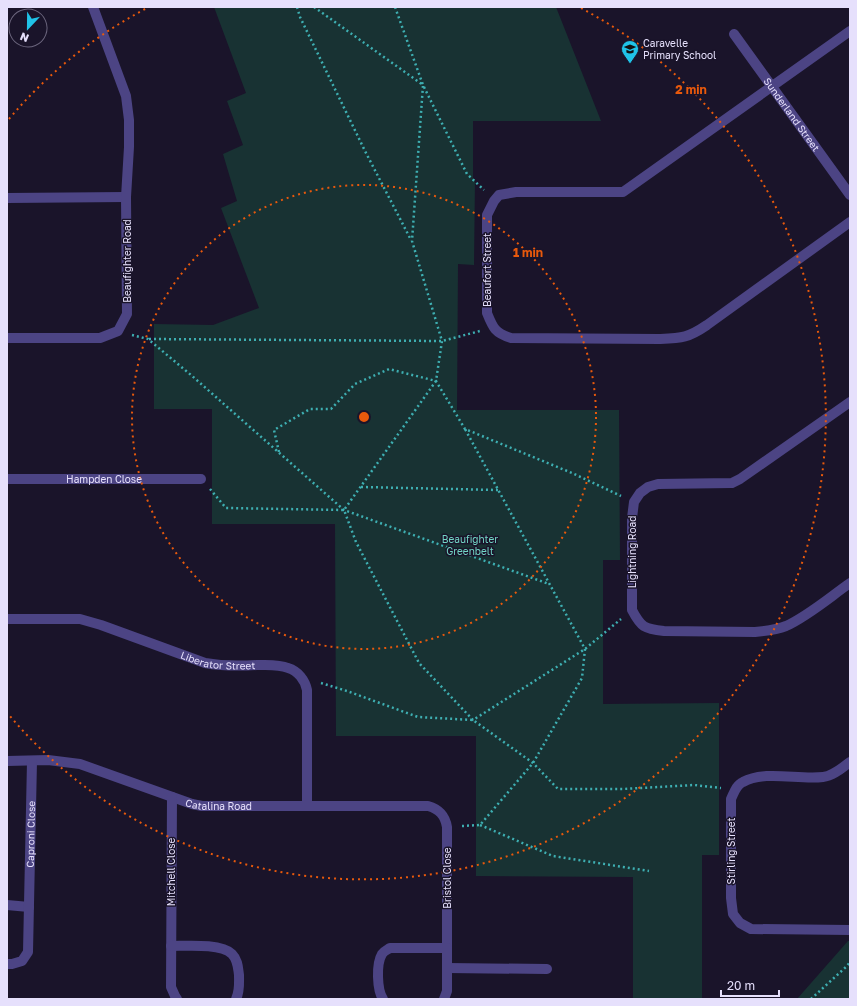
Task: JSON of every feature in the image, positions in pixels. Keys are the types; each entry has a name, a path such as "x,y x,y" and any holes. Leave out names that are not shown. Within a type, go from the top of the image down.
{"street":[{"name":"Beaufighter Road","path":"93,7 126,96 129,120 126,197 127,314 118,331"},
{"path":"494,200 499,195 516,192 623,192 850,31"},
{"name":"Sunderland Street","path":"734,34 850,195"},
{"path":"7,198 126,197"},
{"name":"Beaufort Street","path":"492,327 487,313 486,227 487,215 494,200"},
{"path":"492,327 500,335 511,338 676,338 690,336 850,222"},
{"path":"7,338 100,338 118,331"},
{"name":"Lightning Road","path":"632,610 632,518 634,502 640,493 648,487 658,484 732,483 740,479 850,402"},
{"name":"Hampden Close","path":"7,479 201,479"},
{"path":"632,610 639,623 653,630 770,631 785,627 798,620 850,582"},
{"name":"Liberator Street","path":"7,618 80,619 101,625 205,663 220,666 271,665 288,668 301,677"},
{"path":"301,677 307,690 307,806"},
{"name":"Catalina Road","path":"7,761 48,760 80,764 192,804 202,806 428,806 438,810"},
{"name":"Caproni Close","path":"7,964 22,961 28,952 32,761"},
{"path":"735,789 742,782 759,776 823,777 834,773 850,762"},
{"name":"Stirling Street","path":"735,789 731,799 731,898 733,914 740,923 751,928 850,930"},
{"name":"Mitchell Close","path":"172,797 171,987 177,999"},
{"name":"Bristol Close","path":"438,810 442,813 447,827 447,991 444,999"},
{"path":"7,905 29,907"},
{"path":"171,946 217,948 232,954 237,962 238,968 239,990 236,999"},
{"path":"383,999 378,988 380,959 385,950 390,948 447,948"},
{"path":"447,968 547,968"}],"path":[{"path":"297,7 300,18 365,151 412,241 442,341 436,381 344,510"},
{"path":"314,7 423,85"},
{"path":"394,7 423,85 467,174 494,200"},
{"path":"412,241 423,85"},
{"path":"118,331 148,339 442,341 492,327"},
{"path":"148,339 344,510 356,542 419,664 473,720 533,763 558,790 623,789 694,785 735,789"},
{"path":"279,452 274,430 310,409 331,409 355,384 389,370 436,381 465,429 549,584 584,649 582,678 533,763 480,824"},
{"path":"465,429 572,473 634,502"},
{"path":"201,479 226,508 344,510 549,584"},
{"path":"360,487 498,490"},
{"path":"301,677 347,691 418,717 473,720 584,649 632,610"},
{"path":"447,827 480,824 553,856 649,871"},
{"path":"811,999 850,962"}],"green space":[{"name":"Beaufighter Greenbelt","path":"214,7 556,7 601,121 473,121 473,179 475,179 474,265 458,264 457,410 619,410 620,560 603,560 603,704 719,703 719,855 702,855 702,998 787,999 633,999 633,877 476,876 476,736 336,736 335,524 212,524 212,409 154,409 154,324 213,325 259,308 221,208 237,201 223,154 243,145 227,101 246,93"},
{"path":"848,941 850,941 850,999 797,999"}],"place":[{"name":"Caravelle Primary School","path":"630,64"}]}
